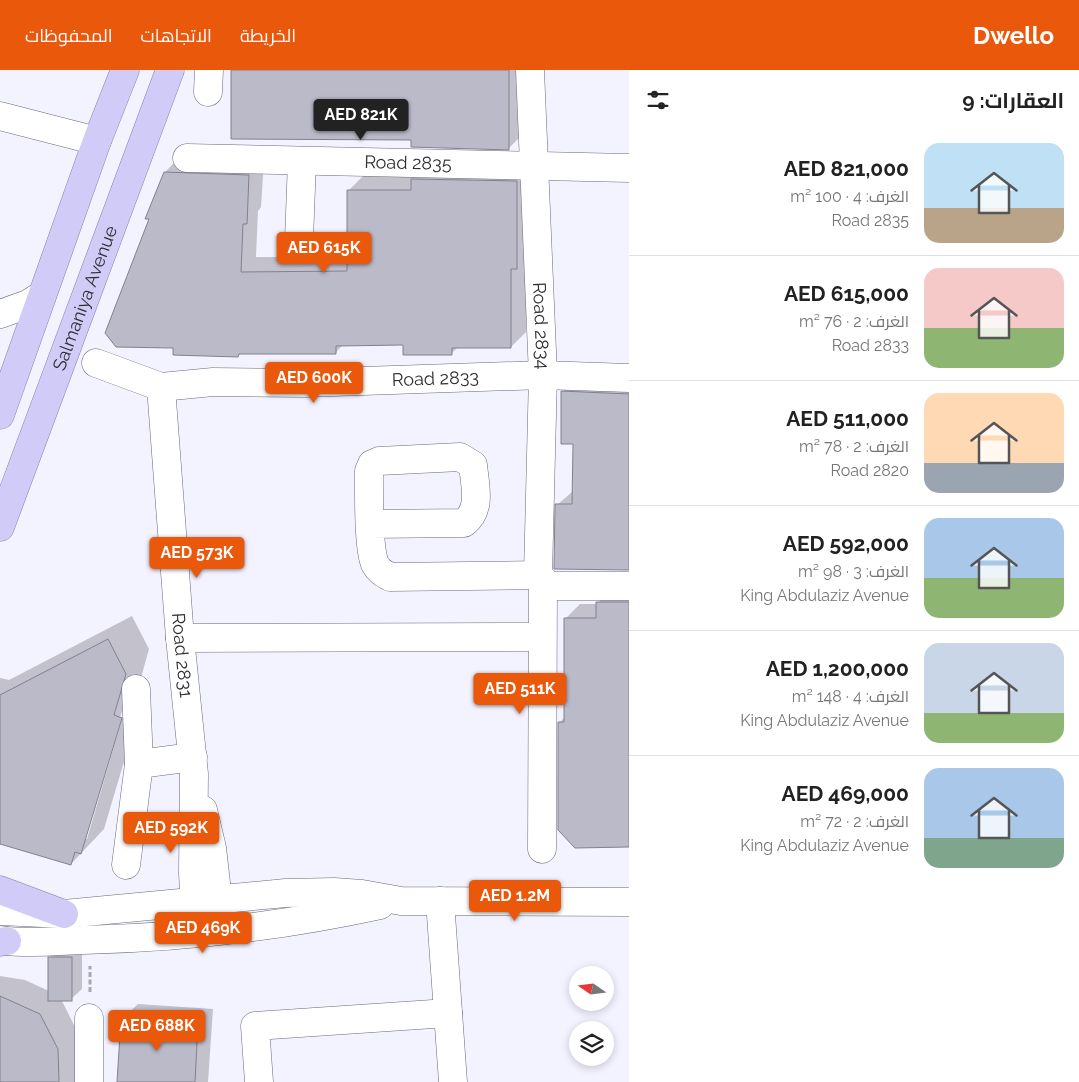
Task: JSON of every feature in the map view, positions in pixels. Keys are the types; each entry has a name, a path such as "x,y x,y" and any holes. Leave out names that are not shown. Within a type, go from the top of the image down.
{"main road":[{"path":"0,415 6,374 42,295 96,141 124,70"},
{"name":"Salmaniya Avenue","path":"0,527 170,70"},
{"path":"0,890 64,914"}],"street":[{"name":"Road 2834","path":"530,70 543,375 540,578 542,849"},
{"path":"0,116 96,141"},
{"name":"Road 2835","path":"187,158 629,168"},
{"path":"299,240 302,161"},
{"path":"0,314 28,304 42,295"},
{"name":"Road 2833","path":"96,363 161,387 213,382 304,383 543,375 629,378"},
{"name":"Road 2831","path":"161,387 180,638 194,766 212,848 207,901 209,932"},
{"path":"370,524 374,563 380,572 390,576 540,578 549,586 559,587 629,586"},
{"path":"180,638 541,637"},
{"path":"126,865 140,764 136,689"},
{"path":"140,764 194,766"},
{"path":"0,911 64,914 286,893 334,892 362,894 401,901"},
{"path":"440,900 453,1082"},
{"path":"2,941 91,940 209,932 285,923 401,901 629,902"},
{"path":"259,1082 255,1026 448,1013"},
{"path":"89,1018 89,1082"}],"path":[{"path":"89,1018 91,940"}],"building":[{"path":"231,70 509,70 509,150 411,147 411,140 231,139"},
{"path":"164,172 249,175 247,224 243,224 241,272 347,271 347,190 411,190 411,179 517,181 517,269 511,269 511,348 452,348 452,355 403,355 403,345 336,346 336,354 239,354 238,357 173,355 173,348 116,347 105,333 149,219 145,219"},
{"path":"561,391 629,394 629,570 554,569 555,504 572,504 573,444 561,444"},
{"path":"596,602 629,602 629,847 575,848 558,830 558,722 564,722 564,618 596,618"},
{"path":"108,639 126,674 114,715 122,718 81,854 75,852 71,865 0,844 0,695"},
{"path":"48,957 72,957 72,1001 48,1001"},
{"path":"0,996 40,1014 58,1049 59,1082 0,1082"},
{"path":"121,1018 198,1024 195,1082 117,1082"}]}
